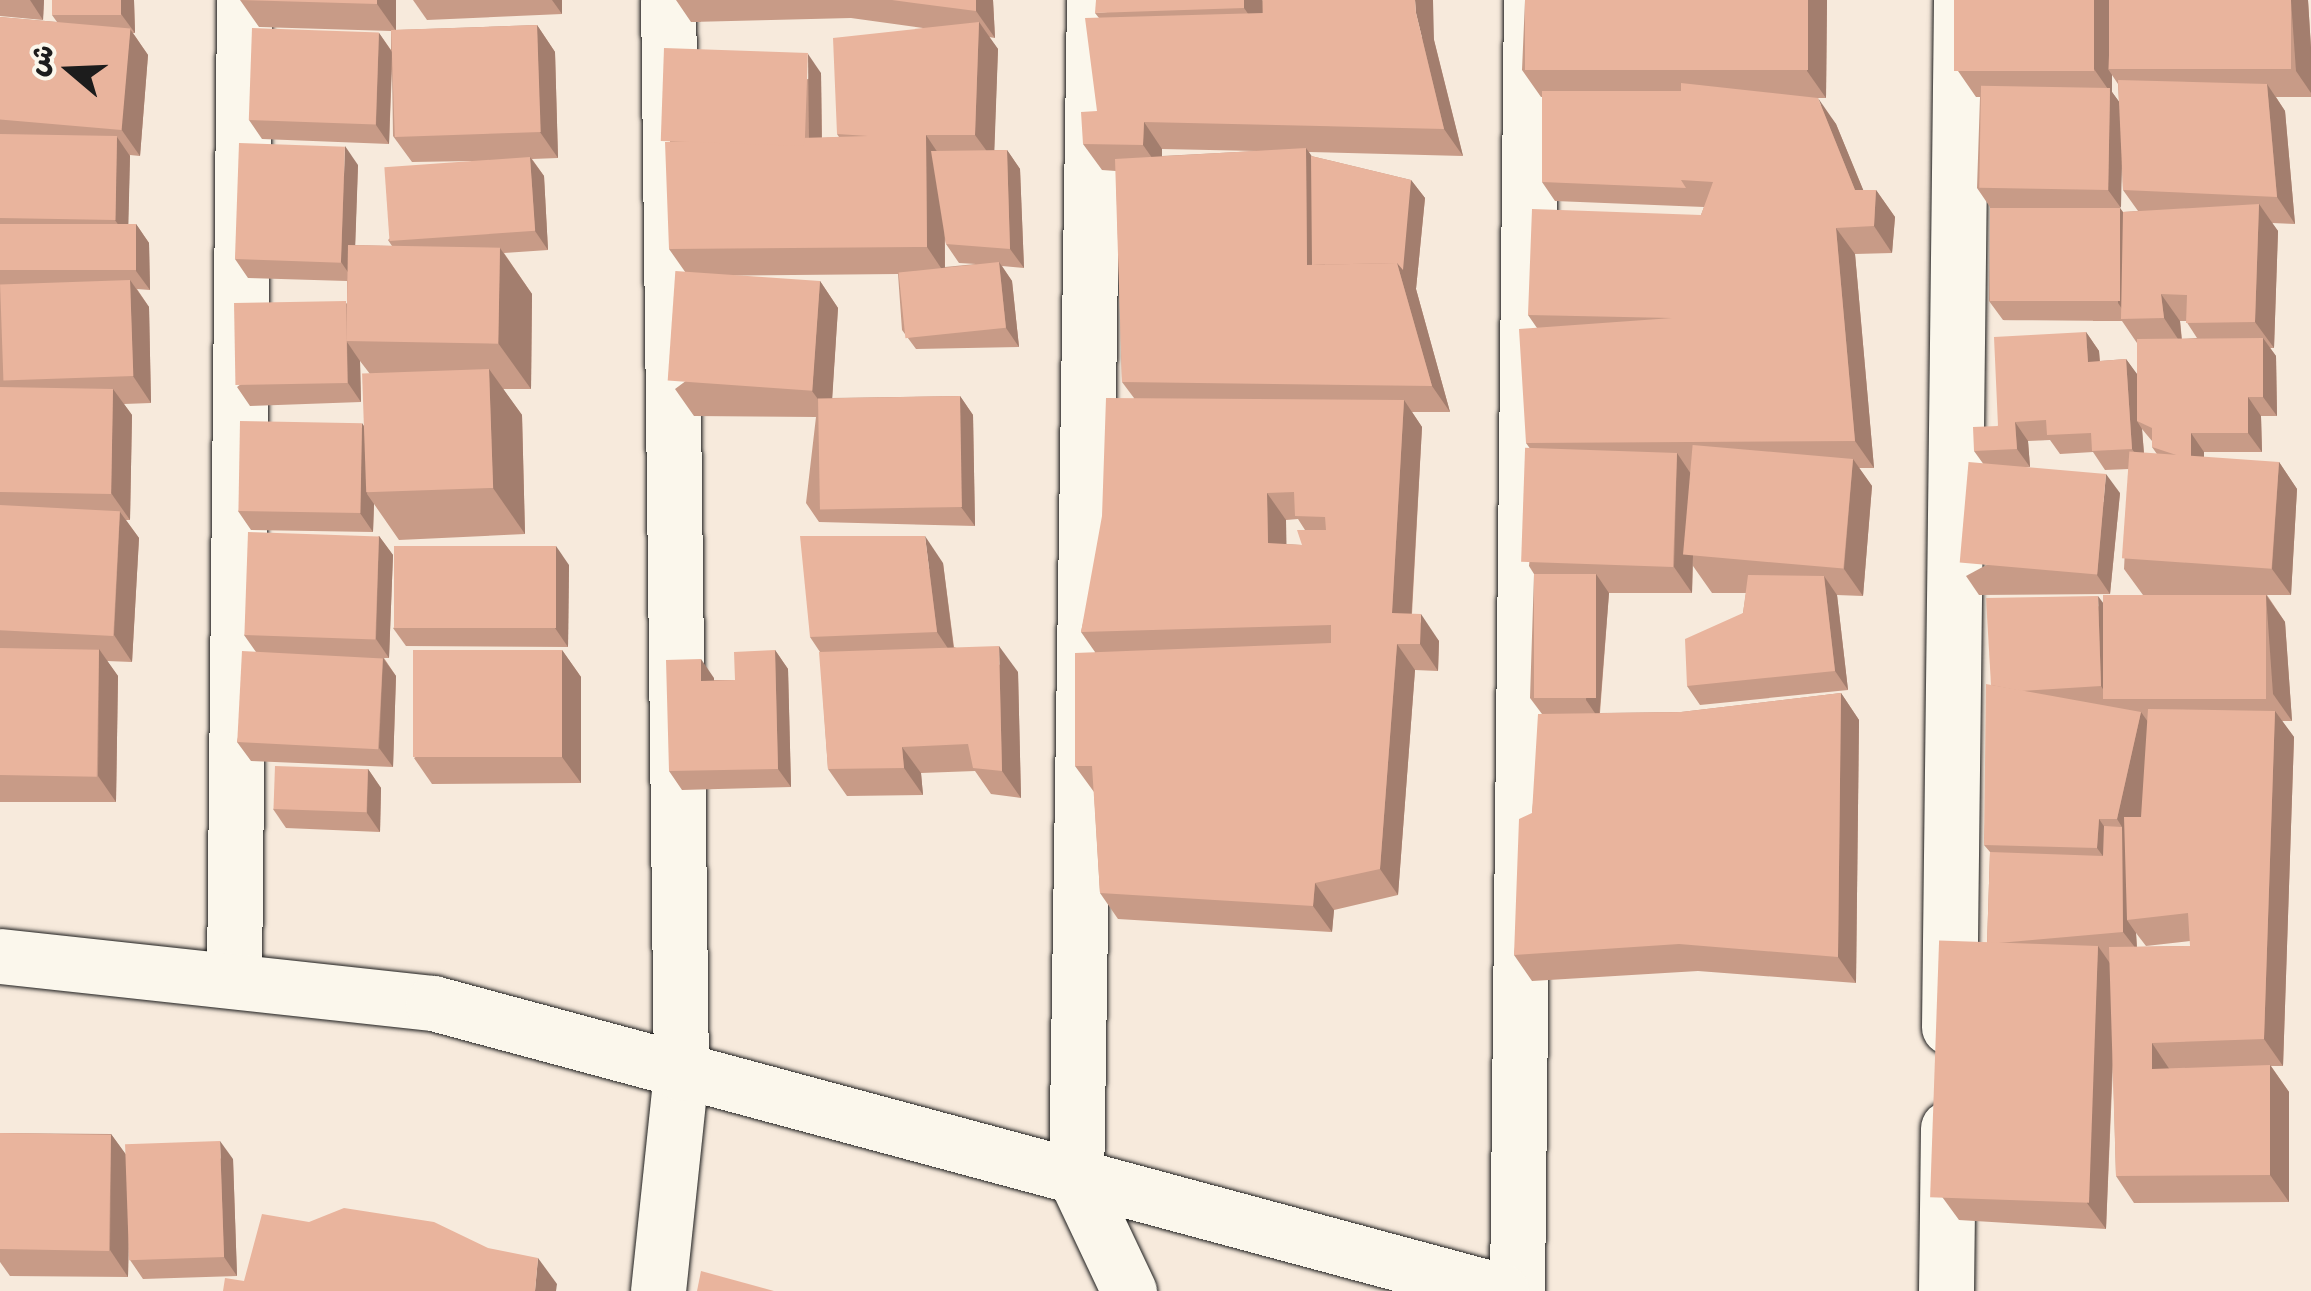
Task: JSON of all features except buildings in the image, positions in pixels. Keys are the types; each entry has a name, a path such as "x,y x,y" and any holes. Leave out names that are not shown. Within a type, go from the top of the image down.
{"street":[{"path":"234,977 244,0"},
{"path":"658,1291 681,1073 668,0"},
{"path":"1094,0 1076,1179 1128,1291"},
{"path":"1517,1291 1532,0"},
{"path":"1946,1291 1961,0"},
{"path":"0,956 234,977 433,1003 1500,1291"}]}
